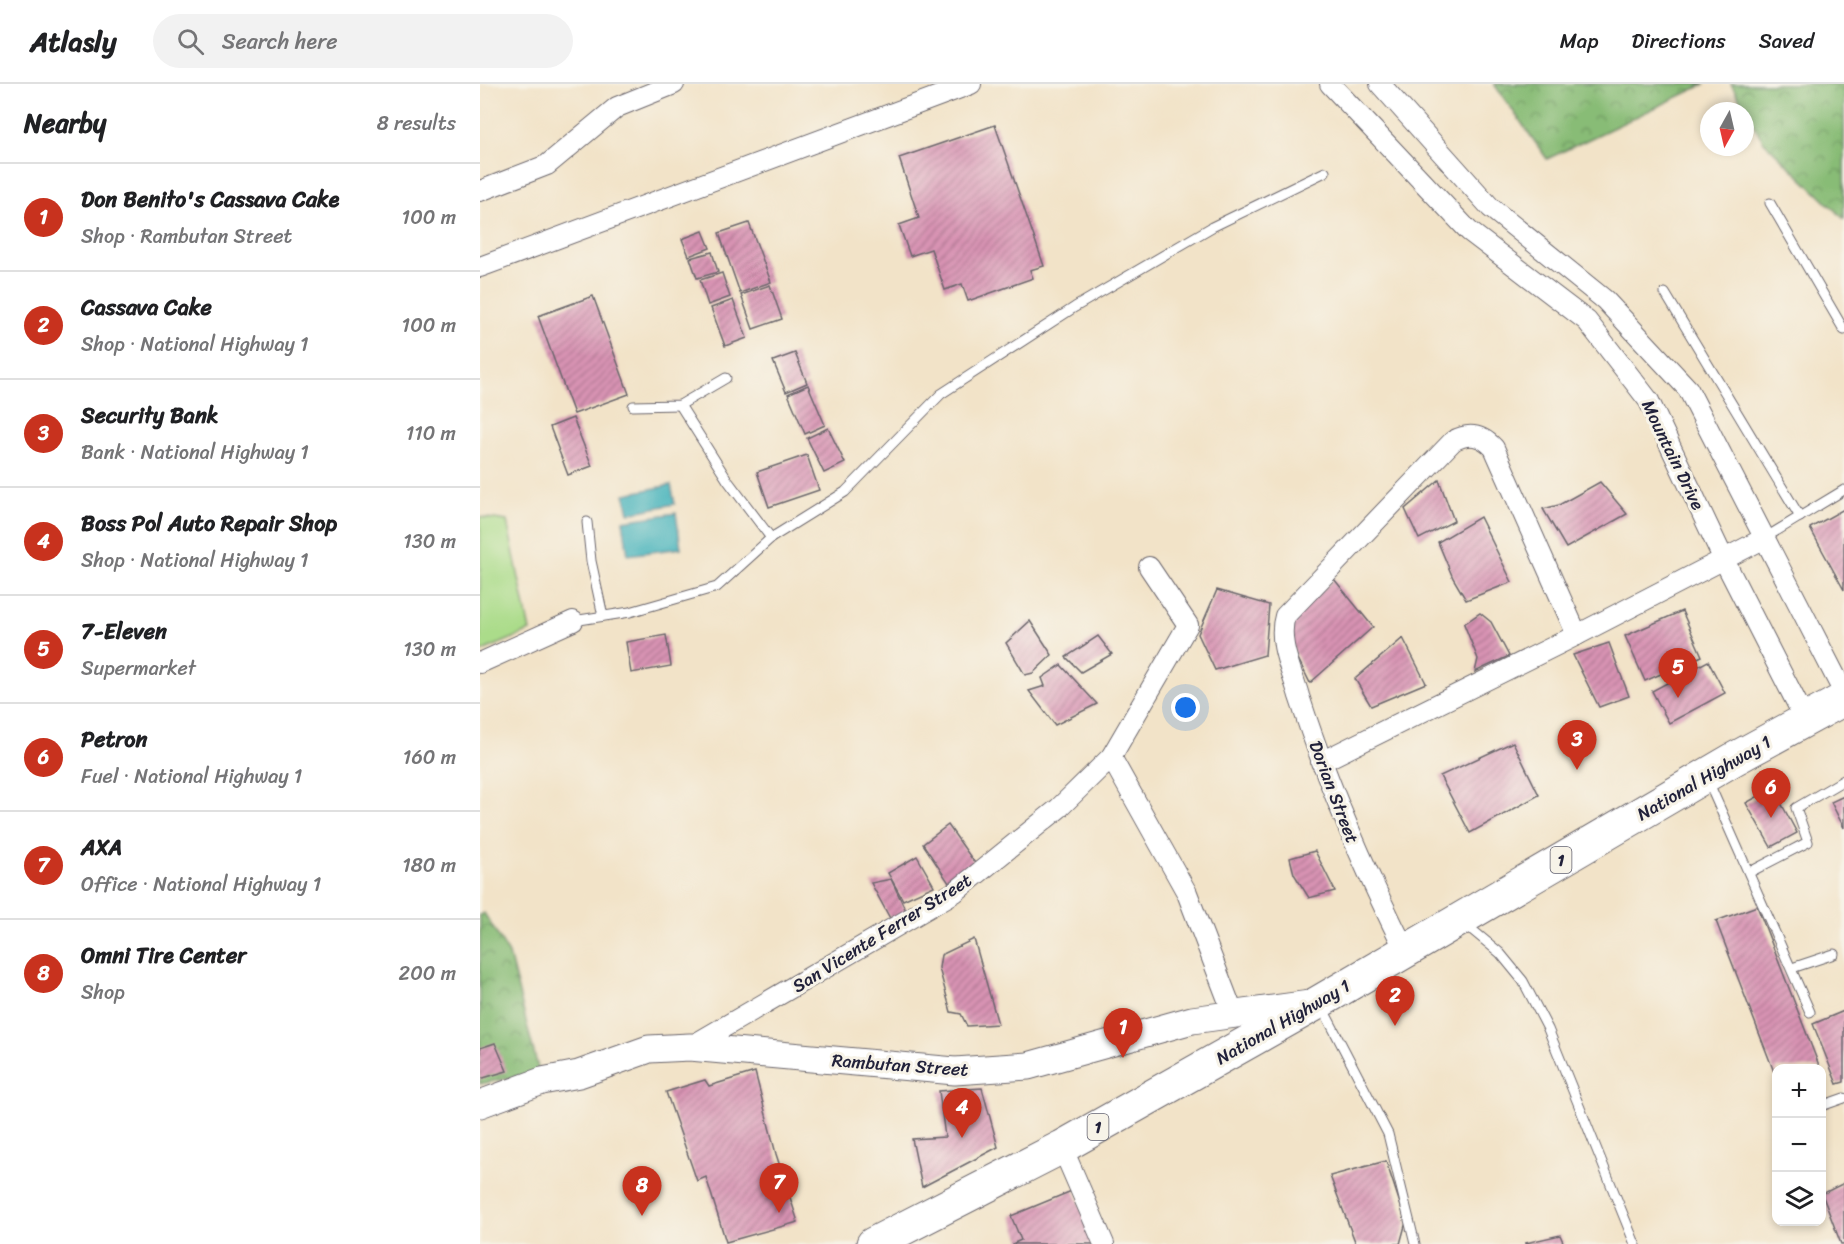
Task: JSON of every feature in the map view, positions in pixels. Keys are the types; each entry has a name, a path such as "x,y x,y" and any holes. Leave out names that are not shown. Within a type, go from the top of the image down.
{"highway":[{"name":"National Highway 1","path":"873,1244 1062,1147 1319,1002 1804,719 1844,699"}],"street":[{"path":"480,191 547,165 617,107 674,84"},
{"path":"480,267 971,84"},
{"name":"Mountain Drive","path":"1330,84 1468,231 1587,321 1649,401 1724,560 1804,719"},
{"path":"1380,84 1491,208 1605,300 1688,389 1844,693"},
{"name":"Dorian Street","path":"1405,950 1364,867 1320,762 1284,648 1282,626 1292,607 1453,441 1462,436 1473,435 1485,438 1494,448 1577,635"},
{"path":"1320,762 1577,635 1763,538"},
{"name":"San Vicente Ferrer Street","path":"480,1104 542,1081 579,1074 649,1050 690,1047 955,892 1059,808 1111,757 1188,625 1149,567"},
{"path":"480,663 573,621"},
{"path":"1111,757 1187,893 1233,1014"},
{"name":"Rambutan Street","path":"690,1047 955,1071 1028,1066 1192,1020 1319,1002"},
{"path":"1062,1147 1104,1244"}],"lane":[{"path":"573,621 630,612 717,587 771,538 845,492 941,394 1075,308 1212,227 1326,172"},
{"path":"1770,203 1844,330"},
{"path":"1665,293 1800,517"},
{"path":"633,406 680,405 726,378"},
{"path":"680,405 728,481 771,538"},
{"path":"1763,538 1844,490"},
{"path":"587,522 591,561 603,616"},
{"path":"1707,777 1810,1012"},
{"path":"1750,872 1808,843 1796,808 1844,780"},
{"path":"1459,919 1500,953 1523,981 1548,1029 1635,1244"},
{"path":"1792,968 1834,954"},
{"path":"1319,1002 1388,1134 1415,1244"},
{"path":"1826,1104 1844,1098"}],"green space":[{"path":"1494,84 1705,84 1547,159"},
{"path":"1731,84 1844,84 1844,219 1763,141 1754,125 1754,102 1741,102"},
{"path":"480,517 507,521 530,631 480,652"},
{"path":"484,913 509,954 539,1072 480,1084 480,915"}],"water":[{"path":"671,485 675,504 629,513 625,494"},
{"path":"676,513 681,548 628,555 623,521"}],"building":[{"path":"995,125 1044,266 1030,270 1033,278 968,301 962,284 945,290 931,249 910,256 899,225 919,218 899,158"},
{"path":"749,223 771,282 740,293 719,233"},
{"path":"703,231 710,248 689,256 682,239"},
{"path":"712,252 718,272 697,278 690,258"},
{"path":"722,273 730,297 708,305 700,280"},
{"path":"770,285 782,319 753,329 741,295"},
{"path":"593,296 629,394 574,414 538,316"},
{"path":"733,300 747,338 725,346 711,308"},
{"path":"795,353 807,383 786,392 773,361"},
{"path":"808,385 825,425 805,434 788,394"},
{"path":"573,418 592,466 568,475 550,427"},
{"path":"828,428 845,463 824,473 807,438"},
{"path":"807,455 819,490 769,507 757,472"},
{"path":"1439,480 1454,521 1419,539 1405,509"},
{"path":"1600,482 1627,514 1566,548 1543,509 1559,505"},
{"path":"1844,509 1844,590 1810,528"},
{"path":"1480,517 1512,582 1466,600 1453,578 1438,542"},
{"path":"1334,579 1373,627 1310,683 1282,626"},
{"path":"1217,590 1269,605 1265,655 1215,670 1198,634"},
{"path":"1682,611 1702,656 1645,681 1625,636"},
{"path":"1480,613 1491,622 1509,656 1475,672 1478,659 1464,624"},
{"path":"1030,621 1052,655 1033,673 1025,675 1006,643"},
{"path":"666,635 671,666 631,673 626,642"},
{"path":"1098,636 1112,654 1081,672 1066,657"},
{"path":"1403,638 1426,683 1371,706 1355,679"},
{"path":"1609,643 1629,696 1599,707 1573,655"},
{"path":"1708,661 1725,693 1669,723 1652,691"},
{"path":"1061,665 1097,704 1055,725 1029,691 1045,686 1042,678"},
{"path":"1513,742 1539,795 1470,833 1440,776"},
{"path":"1773,788 1797,833 1771,847 1746,803"},
{"path":"1844,796 1844,828 1831,802"},
{"path":"948,825 977,866 949,883 923,844"},
{"path":"1315,851 1335,891 1309,898 1294,874 1290,858"},
{"path":"917,856 934,886 903,900 888,873"},
{"path":"891,879 907,913 892,922 871,883"},
{"path":"1757,906 1818,1064 1772,1064 1772,1067 1716,921"},
{"path":"974,939 998,1024 967,1026 961,1014 951,1012 939,968 941,955"},
{"path":"1844,1011 1844,1082 1837,1084 1813,1024"},
{"path":"495,1043 507,1071 480,1079 480,1048"},
{"path":"755,1072 776,1154 798,1222 726,1242 706,1177 697,1181 666,1092 705,1080 709,1086"},
{"path":"982,1088 998,1147 922,1187 912,1139 945,1137 939,1091"},
{"path":"1386,1161 1406,1222 1400,1244 1356,1244 1330,1176"},
{"path":"1844,1183 1844,1244 1841,1244 1826,1205 1826,1192"},
{"path":"1074,1190 1097,1244 1012,1244 1021,1240 1011,1216"},
{"path":"1560,1235 1564,1244 1525,1244 1525,1243"}],"place":[{"name":"7-Eleven","path":"1678,698"},
{"name":"Security Bank","path":"1577,770"},
{"name":"Petron","path":"1771,818"},
{"name":"Cassava Cake","path":"1395,1026"},
{"name":"Don Benito's Cassava Cake","path":"1123,1058"},
{"name":"Boss Pol Auto Repair Shop","path":"962,1138"},
{"name":"AXA","path":"779,1213"},
{"name":"Omni Tire Center","path":"642,1216"}]}
